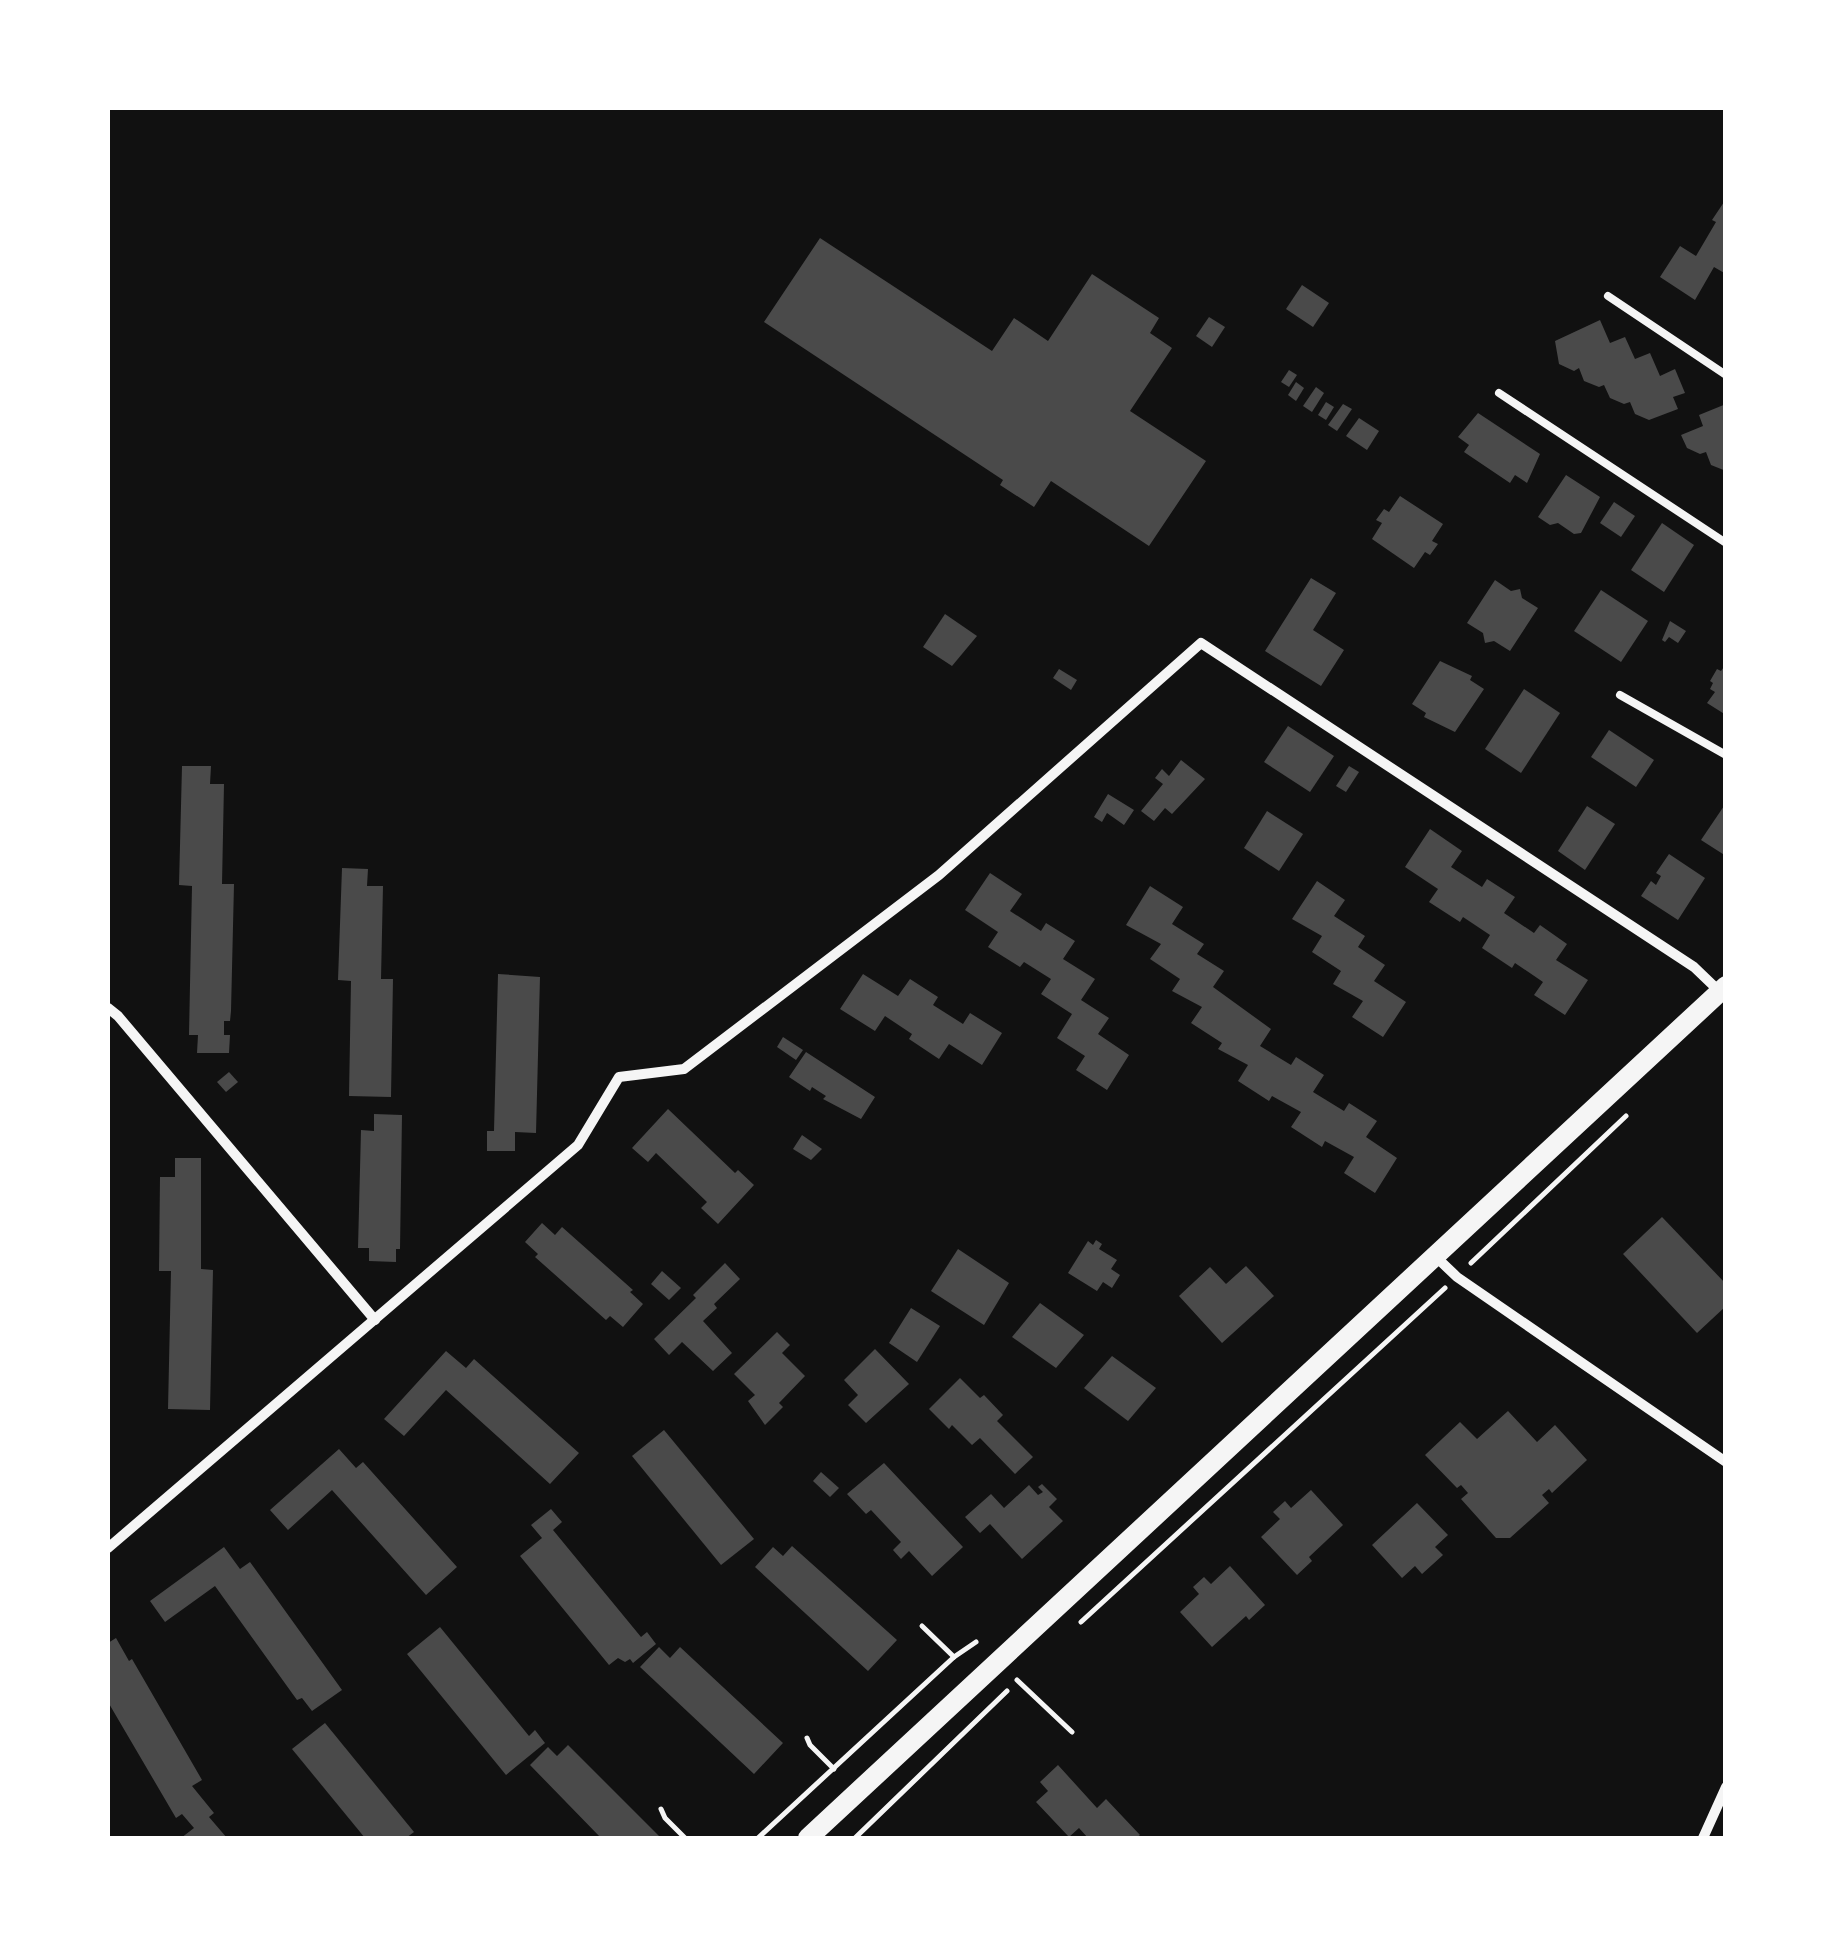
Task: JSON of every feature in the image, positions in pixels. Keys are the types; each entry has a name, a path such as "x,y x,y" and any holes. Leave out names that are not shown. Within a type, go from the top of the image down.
{"main road":[{"path":"808,1838 1723,989"}],"street":[{"path":"108,1548 578,1145 620,1077 684,1069 953,863 1201,644 1723,989"},
{"path":"108,1008 375,1320"},
{"path":"1434,1255 1457,1276 1726,1462"},
{"path":"1703,1838 1726,1787"}],"lane":[{"path":"1608,296 1726,375"},
{"path":"1498,393 1726,543"},
{"path":"1620,695 1726,755"}],"path":[{"path":"1076,1626 1635,1107"},
{"path":"922,1626 954,1657"},
{"path":"758,1838 767,1836 834,1768 954,1657 976,1642"},
{"path":"855,1838 1017,1680 1072,1732"},
{"path":"806,1738 834,1768"},
{"path":"661,1810 685,1838"}],"building":[{"path":"1726,199 1726,274 1714,267 1695,300 1660,277 1680,246 1696,256"},
{"path":"820,238 992,351 1014,318 1048,341 1092,274 1159,318 1150,333 1172,348 1130,411 1206,461 1149,546 1051,481 1034,507 1000,485 1003,480 764,322"},
{"path":"1302,285 1329,303 1313,327 1286,309"},
{"path":"1209,317 1225,327 1212,347 1196,336"},
{"path":"1600,320 1610,343 1625,337 1635,359 1650,353 1660,376 1675,369 1685,393 1673,397 1678,409 1649,420 1635,414 1630,402 1624,404 1610,398 1604,385 1584,381 1579,368 1574,371 1559,364 1555,341"},
{"path":"1289,370 1297,375 1289,387 1281,382"},
{"path":"1296,382 1304,388 1296,401 1288,395"},
{"path":"1316,387 1324,393 1312,412 1303,406"},
{"path":"1326,402 1334,407 1326,420 1318,415"},
{"path":"1343,404 1352,409 1337,431 1328,425"},
{"path":"1726,404 1726,471 1711,465 1706,452 1700,454 1687,448 1681,435 1703,426 1699,415"},
{"path":"1478,413 1540,454 1527,483 1515,475 1510,483 1464,452 1469,445 1458,437"},
{"path":"1359,418 1379,431 1367,450 1346,436"},
{"path":"1566,475 1600,497 1581,533 1574,534 1558,523 1550,525 1538,517"},
{"path":"1400,496 1443,524 1432,541 1438,544 1430,555 1425,552 1414,568 1372,539 1382,523 1376,520 1384,509 1389,512"},
{"path":"1614,502 1635,516 1621,537 1600,523"},
{"path":"1662,523 1694,545 1664,592 1631,570"},
{"path":"1311,578 1336,593 1313,630 1344,650 1321,686 1265,651"},
{"path":"1495,580 1511,591 1520,589 1522,598 1538,608 1510,651 1494,641 1485,643 1483,633 1467,623"},
{"path":"1601,590 1648,621 1621,662 1574,631"},
{"path":"945,614 977,636 952,666 923,647"},
{"path":"1670,621 1686,631 1678,643 1669,637 1665,642 1662,640"},
{"path":"1440,661 1472,676 1470,680 1484,689 1455,732 1424,717 1426,713 1412,704"},
{"path":"1726,664 1726,715 1707,703 1715,692 1710,689 1710,681 1717,669 1721,671"},
{"path":"1059,669 1077,680 1071,690 1053,678"},
{"path":"1524,689 1560,713 1521,773 1485,749"},
{"path":"1288,726 1334,756 1310,792 1264,762"},
{"path":"1609,730 1654,760 1636,787 1591,757"},
{"path":"1181,760 1205,779 1172,814 1165,808 1154,821 1141,811 1163,784 1155,778 1162,769 1169,776"},
{"path":"182,766 211,766 210,784 224,784 222,884 234,884 231,1011 230,1021 224,1021 224,1035 230,1035 229,1053 197,1053 198,1035 189,1035 192,886 179,885"},
{"path":"1349,766 1359,772 1346,792 1336,786"},
{"path":"1108,794 1134,810 1124,825 1107,813 1102,822 1094,817"},
{"path":"1726,803 1726,856 1701,840"},
{"path":"1587,806 1615,824 1585,870 1558,851"},
{"path":"1267,811 1303,834 1279,871 1244,848"},
{"path":"1430,829 1462,851 1451,867 1482,887 1487,879 1515,897 1504,913 1534,933 1540,925 1567,944 1556,960 1588,980 1565,1015 1534,995 1543,982 1482,948 1490,935 1429,902 1438,889 1405,867"},
{"path":"1669,854 1705,878 1678,920 1641,896 1651,881 1656,885 1661,876 1656,873"},
{"path":"342,868 368,869 367,886 383,886 381,979 393,979 391,1097 349,1096 351,981 338,980"},
{"path":"990,873 1022,894 1010,911 1041,931 1046,923 1075,941 1063,959 1095,979 1081,1000 1109,1018 1098,1034 1129,1055 1107,1090 1076,1070 1085,1056 1057,1038 1072,1014 1041,994 1051,979 1024,962 1020,967 988,947 998,932 965,910"},
{"path":"1317,881 1345,900 1334,916 1365,936 1358,947 1385,965 1374,981 1406,1002 1383,1037 1352,1017 1363,1001 1333,984 1341,971 1312,952 1322,936 1292,919"},
{"path":"1150,886 1183,907 1172,924 1204,944 1197,954 1224,971 1213,987 1271,1029 1260,1046 1291,1065 1296,1057 1324,1075 1313,1092 1344,1111 1349,1103 1377,1121 1366,1137 1397,1158 1375,1193 1344,1173 1354,1157 1325,1141 1322,1147 1291,1127 1301,1112 1272,1096 1269,1101 1238,1081 1248,1065 1218,1049 1222,1043 1191,1023 1202,1007 1172,991 1180,979 1150,959 1161,944 1126,925"},
{"path":"498,974 540,977 536,1133 515,1132 515,1151 487,1151 487,1131 494,1131"},
{"path":"863,974 898,996 910,979 938,997 933,1005 963,1024 970,1013 1002,1033 982,1065 949,1044 939,1059 909,1039 912,1034 885,1016 875,1031 840,1009"},
{"path":"783,1037 803,1050 796,1060 777,1047"},
{"path":"806,1052 875,1097 861,1119 789,1077"},
{"path":"229,1072 238,1082 226,1092 217,1082"},
{"path":"668,1109 735,1173 738,1170 754,1185 718,1224 701,1208 707,1202 656,1153 648,1162 632,1148"},
{"path":"374,1114 402,1115 400,1249 396,1249 396,1262 369,1261 369,1248 358,1248 361,1130 374,1131"},
{"path":"802,1135 822,1149 811,1160 793,1149"},
{"path":"175,1158 201,1158 201,1269 213,1270 210,1410 168,1409 171,1271 159,1271 160,1177 175,1177"},
{"path":"1662,1217 1726,1284 1726,1306 1697,1333 1623,1254"},
{"path":"542,1223 555,1235 562,1227 633,1290 630,1292 643,1304 623,1327 610,1316 606,1320 535,1257 538,1254 525,1242"},
{"path":"1096,1240 1102,1244 1099,1249 1117,1260 1111,1269 1120,1275 1112,1288 1103,1282 1097,1291 1068,1273 1088,1241 1093,1245"},
{"path":"958,1249 1009,1283 984,1325 931,1291"},
{"path":"725,1263 740,1279 703,1321 732,1353 713,1371 682,1342 669,1355 654,1339"},
{"path":"1246,1266 1274,1296 1222,1343 1179,1296 1210,1267 1226,1284"},
{"path":"662,1271 681,1288 669,1300 651,1284"},
{"path":"1040,1303 1084,1335 1056,1368 1012,1337"},
{"path":"911,1308 940,1326 917,1362 889,1343"},
{"path":"777,1332 790,1345 782,1353 805,1376 779,1403 783,1407 765,1425 748,1401 755,1395 734,1374"},
{"path":"875,1349 909,1384 866,1423 848,1405 858,1395 844,1380"},
{"path":"446,1351 466,1368 474,1359 579,1453 550,1484 446,1390 404,1436 384,1419"},
{"path":"1112,1356 1156,1388 1128,1421 1084,1388"},
{"path":"960,1378 1003,1415 997,1421 1033,1457 1015,1474 980,1438 972,1445 929,1409"},
{"path":"1508,1411 1537,1442 1555,1425 1587,1460 1552,1493 1549,1489 1542,1495 1549,1503 1510,1538 1496,1538 1461,1499 1468,1493 1461,1485 1457,1488 1425,1455 1460,1422 1477,1439"},
{"path":"664,1430 754,1539 721,1565 632,1456"},
{"path":"339,1449 356,1468 363,1462 457,1567 426,1595 332,1490 288,1530 270,1510"},
{"path":"884,1463 963,1547 932,1576 909,1551 901,1559 893,1550 901,1542 871,1510 866,1514 847,1494"},
{"path":"821,1472 839,1488 830,1497 813,1481"},
{"path":"1042,1484 1057,1499 1049,1507 1063,1521 1022,1559 990,1524 980,1533 965,1517 991,1494 1004,1508 1029,1485 1038,1495 1043,1492 1038,1487"},
{"path":"1311,1490 1343,1525 1309,1557 1312,1561 1297,1575 1261,1537 1280,1519 1273,1512 1285,1501 1291,1508"},
{"path":"1417,1503 1448,1535 1435,1547 1443,1555 1422,1574 1415,1566 1402,1578 1372,1545"},
{"path":"551,1509 562,1522 553,1530 641,1637 647,1632 656,1644 633,1663 618,1658 609,1665 520,1556 542,1538 531,1525"},
{"path":"792,1546 897,1640 868,1671 755,1567 773,1547 783,1556"},
{"path":"224,1547 240,1569 250,1562 342,1690 312,1711 302,1698 297,1700 215,1586 165,1622 150,1601"},
{"path":"1230,1566 1265,1605 1249,1620 1246,1616 1212,1647 1180,1612 1199,1594 1193,1587 1204,1577 1211,1584"},
{"path":"440,1627 529,1736 535,1730 545,1743 506,1775 407,1654"},
{"path":"116,1638 202,1780 192,1786 214,1813 209,1817 227,1838 181,1838 194,1828 182,1814 176,1818 108,1702 108,1643"},
{"path":"659,1647 670,1658 680,1647 783,1743 754,1774 640,1667"},
{"path":"325,1723 414,1832 406,1838 365,1838 292,1749"},
{"path":"568,1745 661,1838 601,1838 530,1765 548,1747 557,1756"},
{"path":"1058,1765 1097,1808 1106,1799 1140,1835 1088,1838 1079,1828 1069,1837 1036,1802 1048,1791 1040,1782"}]}
